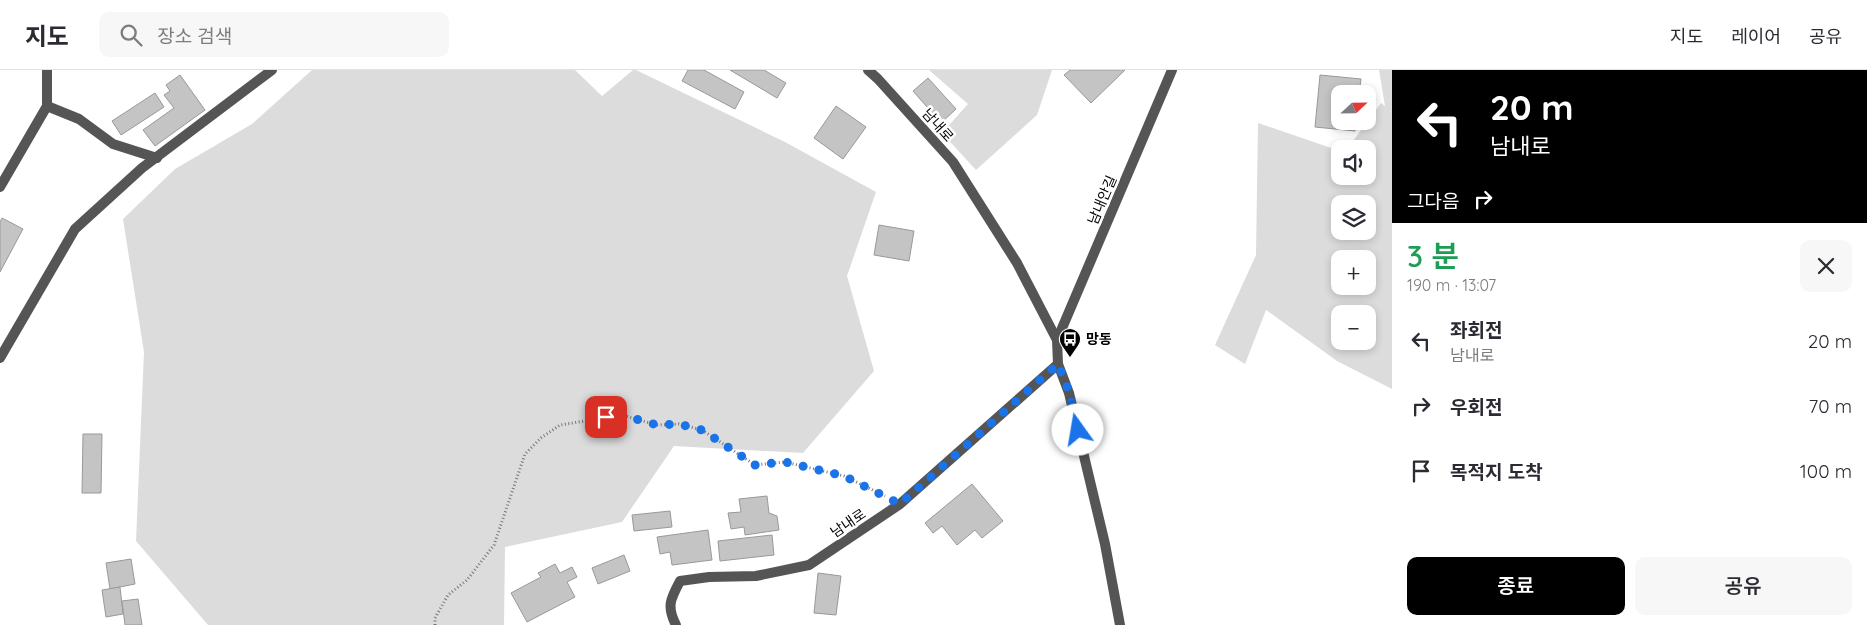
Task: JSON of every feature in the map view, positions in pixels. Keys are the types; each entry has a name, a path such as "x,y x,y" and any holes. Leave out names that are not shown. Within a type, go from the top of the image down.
{"street":[{"path":"0,188 47,106 48,70"},
{"path":"0,358 76,229 142,168 272,70"},
{"name":"남내로","path":"868,70 878,78 953,162 1017,263 1057,340 1058,364 1069,392 1104,544 1120,625"},
{"name":"남내안길","path":"1057,340 1172,70"},
{"path":"47,106 78,120 113,144 156,158"},
{"name":"남내로","path":"676,625 670,602 680,580 756,576 808,565 900,504 1058,364"}],"path":[{"path":"435,625 435,618 448,595 467,580 494,545 526,454 541,438 560,425 622,415 657,425 679,424 702,430 755,465 785,462 844,476 900,504"}],"shaded area":[{"path":"312,70 575,70 602,96 633,70 636,70 785,142 876,192 847,276 874,371 803,453 674,446 622,522 505,547 504,625 208,625 136,541 144,352 123,219 175,169 252,124"},
{"path":"929,70 1052,70 1037,115 976,170 942,133 968,104"},
{"path":"1379,70 1392,70 1392,389 1337,361 1266,310 1245,364 1215,345 1256,255 1258,123 1331,148 1331,185 1376,185 1376,140 1354,140 1361,130 1376,130 1376,110 1381,103 1385,106"}],"building":[{"path":"688,70 704,70 744,92 735,109 682,81"},
{"path":"730,70 764,70 786,83 777,98"},
{"path":"1070,70 1125,70 1091,103 1064,75"},
{"path":"180,75 205,110 155,146 143,130 174,108 164,95 170,91 166,85"},
{"path":"1320,75 1361,79 1360,85 1331,85 1331,129 1315,127"},
{"path":"928,78 956,109 941,123 913,91"},
{"path":"155,93 164,107 121,135 112,121"},
{"path":"836,106 866,127 843,159 814,138"},
{"path":"2,218 23,229 0,272 0,222"},
{"path":"879,225 914,231 909,261 874,255"},
{"path":"83,434 102,434 101,493 82,493"},
{"path":"972,484 1003,521 982,538 975,530 957,545 942,526 933,533 925,523"},
{"path":"767,496 769,513 777,516 779,530 745,535 744,527 731,529 728,513 741,512 739,499"},
{"path":"670,511 672,527 634,531 632,515"},
{"path":"708,530 712,560 672,565 670,552 660,554 657,537"},
{"path":"772,535 774,555 720,561 718,541"},
{"path":"624,555 630,571 598,584 592,568"},
{"path":"131,559 135,584 110,589 106,563"},
{"path":"555,564 560,573 572,567 577,577 567,582 575,597 527,622 511,593 541,577 538,573"},
{"path":"818,573 841,576 836,615 814,613"},
{"path":"120,587 123,614 106,617 102,590"},
{"path":"138,599 142,625 125,625 122,601"}],"place":[{"name":"망동","path":"1070,358"}],"route":[{"path":"606,417 622,415 657,425 679,424 702,430 755,465 785,462 844,476 900,504 1058,364 1069,392 1078,430"}]}
